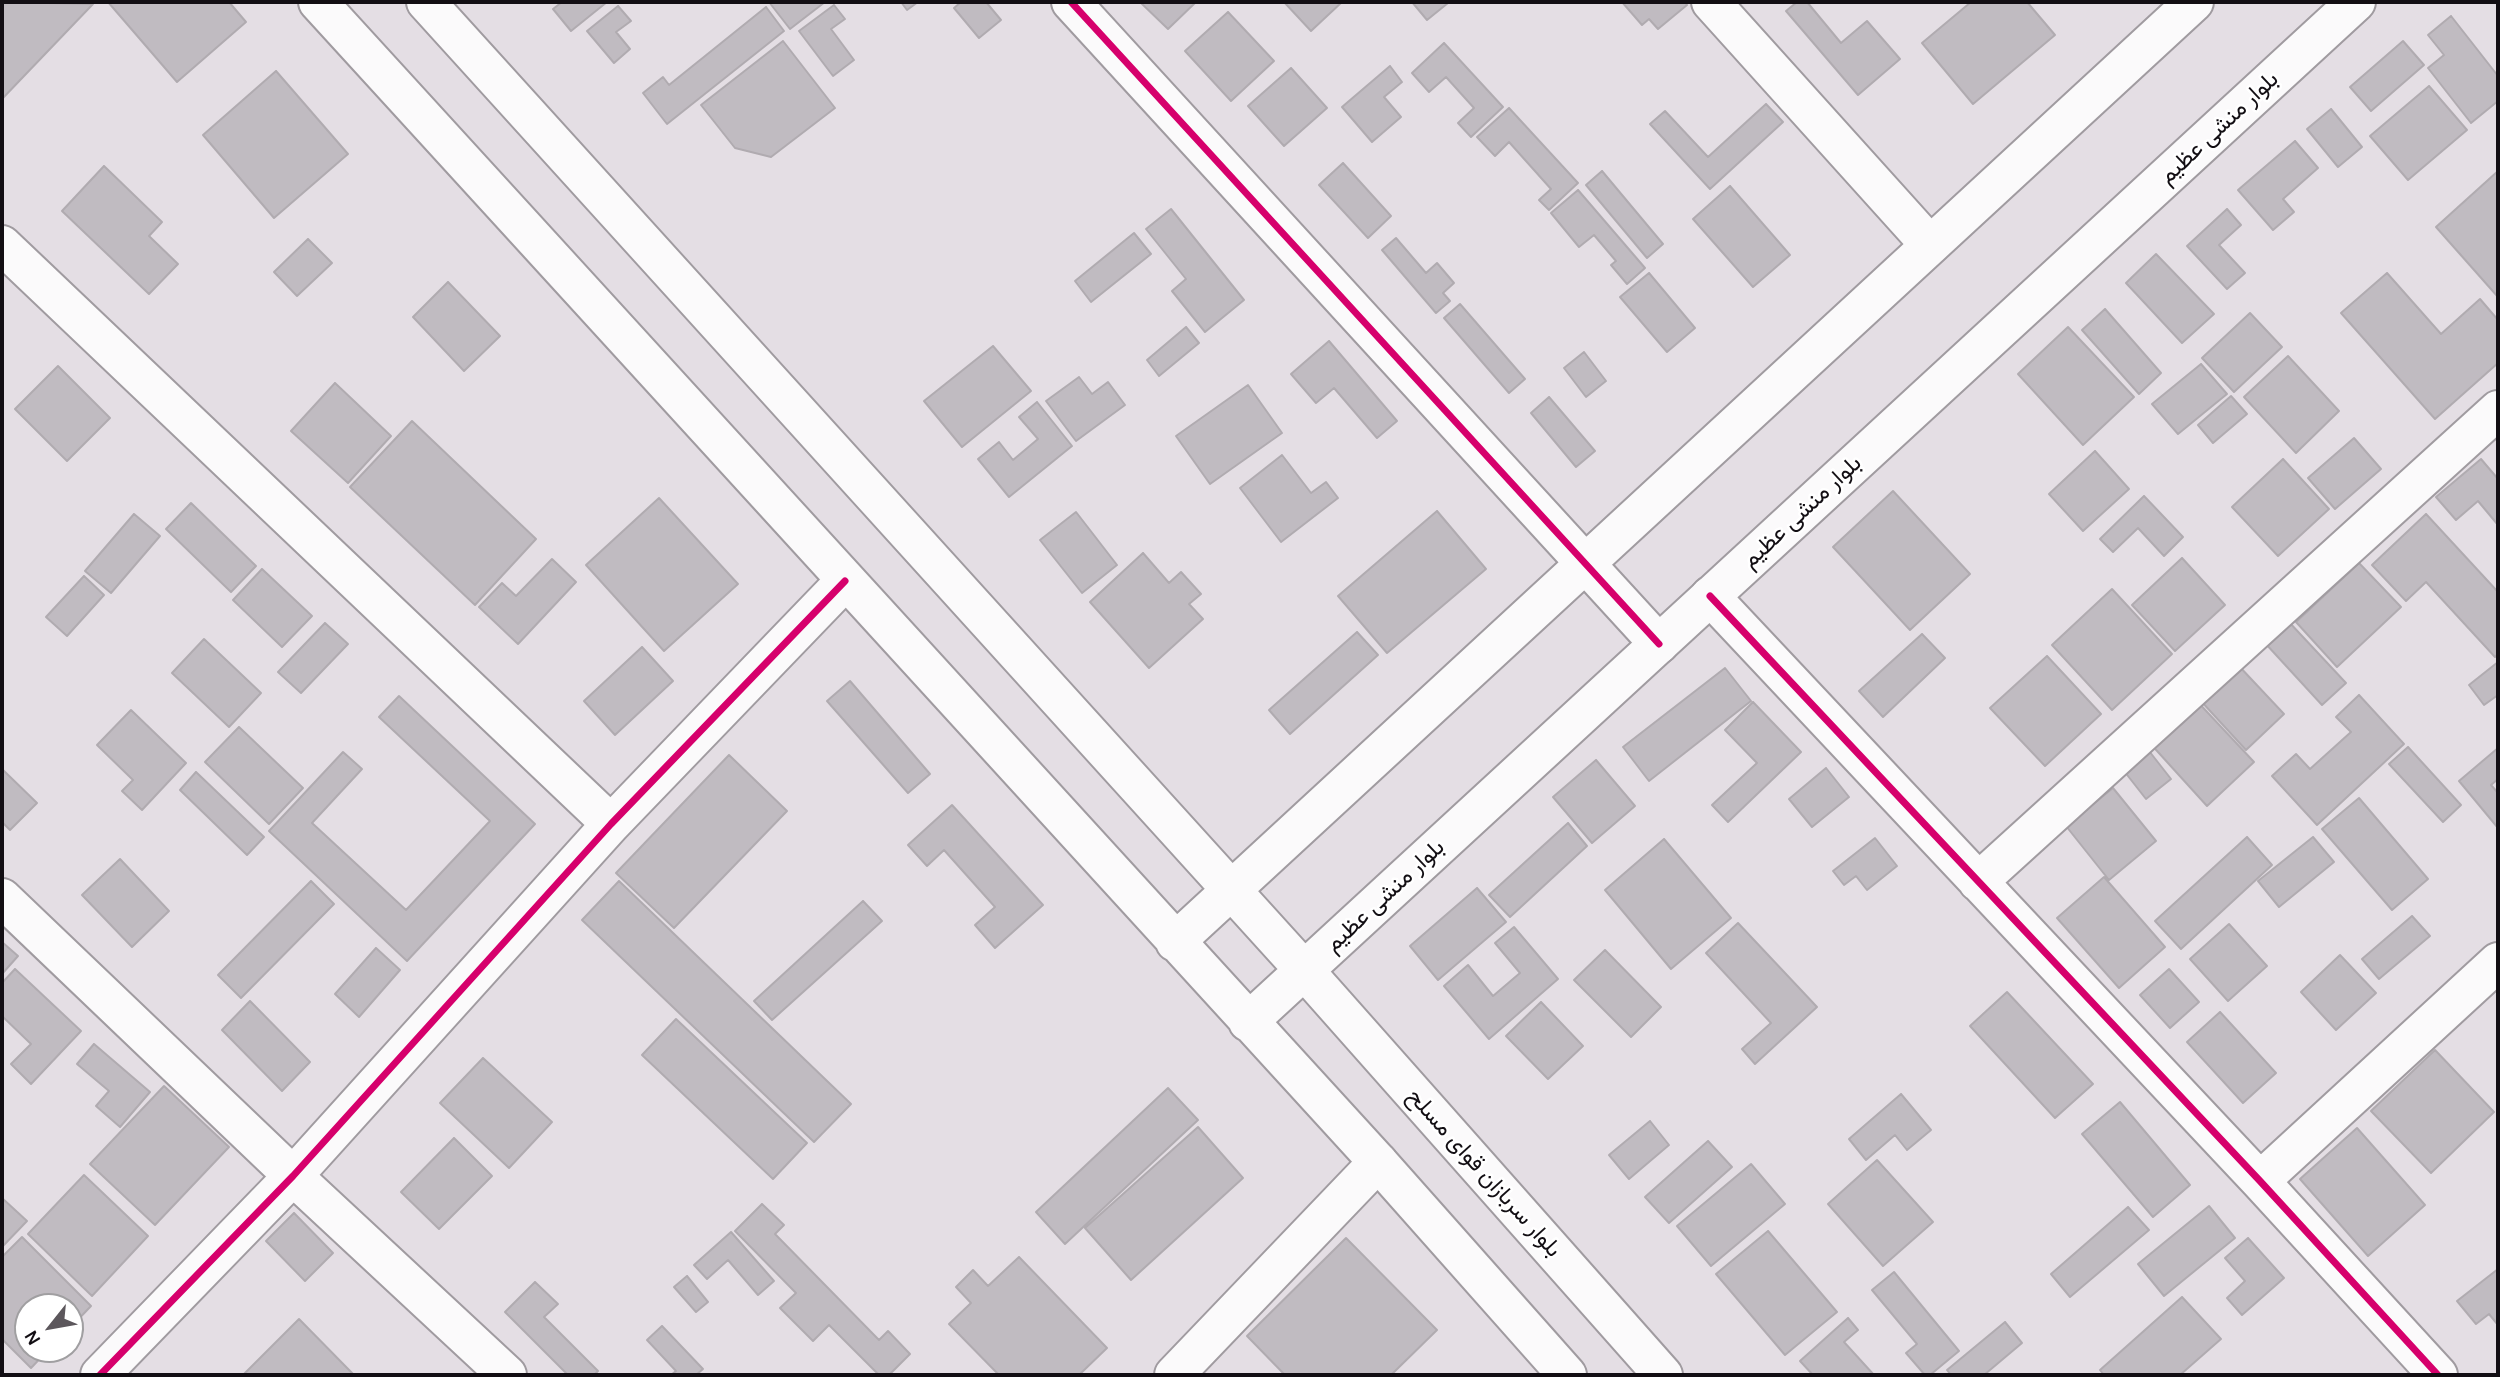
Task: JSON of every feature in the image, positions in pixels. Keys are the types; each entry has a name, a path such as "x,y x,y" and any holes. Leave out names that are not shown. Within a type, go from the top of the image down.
{"main road":[{"path":"318,2 1378,1162 1567,1375"},
{"name":"بلوار سربازان قوای مسلح","path":"426,2 1232,890 1663,1375"},
{"path":"1071,2 1659,644"},
{"path":"1711,2 1930,245"},
{"path":"1175,942 2194,2"},
{"name":"بلوار منشی عظیم","path":"1248,1022 2356,2"},
{"path":"2,245 611,824"},
{"path":"1978,881 2498,410"},
{"path":"100,1375 293,1176 611,824 845,581"},
{"path":"1710,596 2260,1181 2438,1375"},
{"path":"2,898 293,1176 508,1375"},
{"path":"2260,1181 2498,962"},
{"path":"1188,1371 1378,1162"}],"building":[{"path":"2,2 93,4 2,99"},
{"path":"108,2 229,2 246,22 177,82"},
{"path":"562,2 607,2 571,31 553,9"},
{"path":"769,2 825,2 790,29"},
{"path":"901,2 918,2 907,10"},
{"path":"961,2 986,2 1001,20 979,38 954,8"},
{"path":"1140,2 1196,2 1168,29"},
{"path":"1284,2 1342,2 1311,31"},
{"path":"1412,2 1447,2 1448,3 1427,20"},
{"path":"1622,2 1685,2 1687,5 1658,29 1649,19 1642,25"},
{"path":"1797,2 1807,2 1841,43 1867,21 1900,59 1858,95 1786,11"},
{"path":"1971,2 2027,2 2055,35 1973,104 1922,43"},
{"path":"834,5 845,19 831,29 854,60 833,76 799,31"},
{"path":"618,6 631,21 616,32 630,49 614,63 587,31"},
{"path":"766,7 784,31 667,124 643,93 663,77 669,85"},
{"path":"1228,12 1274,61 1231,101 1185,51"},
{"path":"2451,16 2498,76 2498,101 2471,123 2428,68 2444,55 2428,35"},
{"path":"783,41 835,108 771,157 735,148 701,105"},
{"path":"2403,41 2424,65 2371,111 2350,87"},
{"path":"1444,43 1503,107 1471,137 1458,123 1474,108 1446,77 1429,92 1412,73"},
{"path":"1390,66 1402,82 1384,97 1401,117 1372,142 1342,107"},
{"path":"1291,68 1327,108 1284,146 1248,106"},
{"path":"276,71 348,154 274,218 203,135"},
{"path":"2429,86 2467,130 2408,180 2370,136"},
{"path":"1766,104 1783,122 1710,189 1650,124 1665,111 1708,157"},
{"path":"1509,108 1578,183 1549,210 1539,200 1551,189 1509,142 1495,156 1477,137"},
{"path":"2331,109 2362,147 2338,167 2307,129"},
{"path":"2295,141 2318,168 2283,199 2294,212 2273,230 2238,190"},
{"path":"1343,163 1391,216 1368,238 1319,185"},
{"path":"104,166 162,222 149,236 178,264 149,294 62,211"},
{"path":"1602,171 1663,244 1647,258 1586,185"},
{"path":"2498,171 2498,297 2436,227"},
{"path":"1730,186 1790,255 1753,287 1693,219"},
{"path":"1578,190 1645,268 1627,284 1611,265 1616,261 1594,235 1579,247 1551,213"},
{"path":"1171,209 1244,300 1205,332 1172,291 1186,279 1146,229"},
{"path":"2227,209 2241,225 2219,245 2245,273 2227,289 2187,246"},
{"path":"1134,233 1151,254 1091,302 1075,281"},
{"path":"1396,238 1426,273 1437,263 1454,283 1443,293 1450,301 1436,313 1382,250"},
{"path":"308,239 332,263 297,296 274,272"},
{"path":"2156,254 2214,314 2182,343 2126,283"},
{"path":"1649,273 1695,328 1667,352 1620,297"},
{"path":"2387,273 2441,334 2480,299 2498,320 2498,363 2435,419 2341,313"},
{"path":"448,282 500,336 464,371 413,317"},
{"path":"1460,304 1525,379 1509,393 1444,318"},
{"path":"2105,309 2161,373 2139,394 2082,330"},
{"path":"2250,313 2282,347 2234,392 2202,358"},
{"path":"1186,327 1199,343 1159,376 1147,360"},
{"path":"2068,327 2134,397 2083,445 2018,374"},
{"path":"1329,341 1397,421 1377,438 1334,388 1316,403 1291,374"},
{"path":"993,346 1031,391 962,447 924,401"},
{"path":"1584,352 1606,381 1586,397 1564,368"},
{"path":"2288,356 2339,411 2296,453 2244,397"},
{"path":"2201,364 2227,394 2178,434 2152,404"},
{"path":"58,366 110,418 67,461 15,409"},
{"path":"1079,377 1092,394 1108,382 1125,405 1076,441 1046,401"},
{"path":"335,383 391,436 348,483 291,431"},
{"path":"1248,385 1282,433 1210,484 1176,436"},
{"path":"2231,396 2247,414 2213,443 2198,425"},
{"path":"1549,397 1595,451 1576,467 1531,413"},
{"path":"1037,402 1072,446 1009,497 978,459 999,442 1013,460 1038,439 1019,417"},
{"path":"412,421 536,539 475,605 350,487"},
{"path":"2354,438 2381,469 2335,509 2308,478"},
{"path":"2095,451 2129,489 2083,531 2049,494"},
{"path":"1282,455 1311,493 1326,482 1338,498 1281,542 1240,488"},
{"path":"2283,459 2329,509 2278,556 2232,507"},
{"path":"2481,459 2498,479 2498,525 2478,501 2456,520 2436,497"},
{"path":"1893,491 1970,574 1910,630 1833,547"},
{"path":"2144,496 2183,537 2164,556 2138,528 2113,552 2100,539"},
{"path":"659,498 738,584 664,651 586,565"},
{"path":"191,503 256,566 231,592 166,529"},
{"path":"1437,511 1486,569 1387,653 1338,596"},
{"path":"1076,512 1117,565 1082,593 1040,540"},
{"path":"134,514 160,536 111,593 85,571"},
{"path":"2426,514 2498,592 2498,654 2495,657 2426,582 2406,601 2372,565"},
{"path":"1143,553 1169,583 1181,572 1201,594 1189,604 1203,619 1149,668 1090,602"},
{"path":"2182,558 2225,605 2175,651 2132,605"},
{"path":"552,559 576,582 518,644 479,607 502,583 516,596"},
{"path":"2359,563 2401,607 2337,667 2296,622"},
{"path":"262,569 312,616 282,647 233,600"},
{"path":"84,576 104,595 67,636 46,617"},
{"path":"2112,589 2172,654 2112,710 2052,645"},
{"path":"2288,621 2346,683 2322,705 2265,643"},
{"path":"325,623 348,644 301,693 278,672"},
{"path":"1357,632 1378,655 1290,734 1269,710"},
{"path":"1922,634 1945,658 1883,717 1859,691"},
{"path":"204,639 261,693 229,727 172,673"},
{"path":"642,647 673,681 615,735 584,701"},
{"path":"2047,656 2101,714 2045,766 1990,708"},
{"path":"2498,662 2498,695 2484,705 2469,685"},
{"path":"2238,665 2284,714 2246,750 2200,700"},
{"path":"1725,668 1751,701 1649,781 1623,747"},
{"path":"850,681 930,774 908,793 827,701"},
{"path":"2359,695 2404,744 2317,825 2272,776 2296,754 2310,769 2351,732 2336,717"},
{"path":"399,696 535,824 407,961 269,831 343,752 362,769 312,823 406,910 490,821 379,717"},
{"path":"2194,698 2254,762 2207,806 2148,741"},
{"path":"1753,702 1801,752 1728,822 1712,805 1757,763 1725,730"},
{"path":"131,710 186,763 142,810 122,791 133,780 97,745"},
{"path":"239,727 303,788 269,824 205,762"},
{"path":"2142,742 2171,779 2146,799 2117,762"},
{"path":"2408,747 2461,805 2443,822 2389,764"},
{"path":"2498,748 2498,779 2491,785 2498,793 2498,828 2459,781"},
{"path":"729,755 787,811 674,928 616,873"},
{"path":"1596,760 1635,806 1592,843 1553,797"},
{"path":"1826,768 1849,797 1812,827 1789,799"},
{"path":"2,769 37,803 10,830 2,822"},
{"path":"196,772 264,837 247,855 180,790"},
{"path":"2113,788 2156,841 2109,880 2066,826"},
{"path":"2359,798 2428,879 2392,910 2322,829"},
{"path":"952,805 1043,905 995,948 975,925 995,907 944,850 927,866 908,845"},
{"path":"1568,823 1587,846 1510,917 1489,895"},
{"path":"2247,837 2272,865 2181,949 2155,921"},
{"path":"2313,837 2334,862 2279,907 2258,881"},
{"path":"1875,838 1897,866 1867,890 1856,876 1844,885 1833,871"},
{"path":"1664,839 1731,918 1671,969 1605,890"},
{"path":"120,859 169,911 132,947 82,895"},
{"path":"2104,877 2165,947 2119,988 2057,918"},
{"path":"311,881 334,904 241,998 218,975"},
{"path":"619,881 851,1104 814,1142 582,920"},
{"path":"1477,888 1506,922 1438,980 1410,946"},
{"path":"863,901 882,921 772,1020 754,1001"},
{"path":"2412,916 2430,936 2379,979 2362,959"},
{"path":"1738,923 1817,1007 1755,1064 1742,1049 1771,1023 1706,953"},
{"path":"2229,924 2267,966 2228,1001 2190,959"},
{"path":"1514,927 1558,979 1489,1039 1444,986 1468,965 1493,996 1520,973 1495,943"},
{"path":"2,942 18,956 2,974"},
{"path":"376,948 400,970 359,1017 335,994"},
{"path":"1605,950 1661,1007 1631,1037 1574,980"},
{"path":"2340,955 2376,993 2336,1030 2301,992"},
{"path":"15,969 81,1031 31,1084 11,1064 31,1044 2,1016 2,983"},
{"path":"2169,969 2199,1002 2170,1028 2140,995"},
{"path":"2007,992 2093,1084 2055,1118 1970,1026"},
{"path":"250,1001 310,1062 282,1091 222,1030"},
{"path":"1541,1002 1583,1046 1548,1079 1506,1036"},
{"path":"2220,1012 2276,1073 2243,1103 2187,1042"},
{"path":"676,1019 807,1143 773,1179 642,1055"},
{"path":"94,1044 150,1092 120,1127 96,1106 109,1091 77,1064"},
{"path":"2435,1050 2494,1112 2431,1173 2371,1111"},
{"path":"483,1058 552,1122 509,1168 440,1103"},
{"path":"164,1086 229,1147 155,1225 90,1164"},
{"path":"1168,1088 1198,1120 1065,1244 1036,1212"},
{"path":"1901,1094 1931,1130 1907,1150 1895,1135 1866,1160 1849,1139"},
{"path":"2120,1102 2190,1185 2153,1217 2082,1134"},
{"path":"1650,1121 1669,1145 1629,1179 1609,1155"},
{"path":"1198,1127 1243,1178 1131,1280 1085,1228"},
{"path":"2357,1128 2425,1205 2368,1256 2300,1179"},
{"path":"454,1138 492,1176 439,1229 401,1192"},
{"path":"1708,1141 1732,1167 1669,1223 1645,1197"},
{"path":"1877,1160 1933,1222 1883,1266 1828,1204"},
{"path":"1751,1164 1785,1204 1711,1266 1677,1226"},
{"path":"84,1175 148,1236 92,1296 28,1234"},
{"path":"2,1198 27,1221 3,1246 2,1245"},
{"path":"762,1204 784,1225 775,1234 879,1340 888,1331 910,1354 889,1375 879,1375 829,1325 813,1341 780,1308 796,1293 735,1231"},
{"path":"2209,1206 2235,1238 2164,1296 2138,1264"},
{"path":"2128,1207 2149,1230 2070,1297 2051,1274"},
{"path":"294,1213 333,1253 305,1281 266,1241"},
{"path":"1768,1231 1837,1312 1785,1355 1716,1274"},
{"path":"731,1232 774,1281 758,1295 728,1260 707,1279 694,1265"},
{"path":"22,1237 78,1293 14,1293 14,1351 2,1339 2,1257"},
{"path":"1346,1238 1437,1330 1391,1375 1285,1375 1247,1336"},
{"path":"2248,1238 2284,1278 2242,1315 2227,1298 2245,1281 2225,1258"},
{"path":"1019,1257 1107,1348 1079,1375 999,1375 949,1324 971,1303 956,1287 973,1270 988,1286"},
{"path":"2498,1269 2498,1325 2489,1314 2476,1324 2457,1301"},
{"path":"1894,1272 1959,1351 1930,1375 1925,1375 1906,1353 1917,1344 1872,1290"},
{"path":"687,1276 708,1302 696,1312 674,1287"},
{"path":"535,1282 558,1304 544,1317 598,1371 594,1375 568,1375 505,1312"},
{"path":"2182,1297 2221,1339 2180,1375 2104,1375 2100,1370"},
{"path":"84,1299 91,1306 84,1313"},
{"path":"1848,1318 1858,1330 1844,1342 1874,1375 1813,1375 1800,1361"},
{"path":"299,1319 354,1375 243,1375"},
{"path":"2005,1322 2022,1343 1984,1375 1951,1375 1947,1370"},
{"path":"662,1326 703,1369 696,1375 671,1375 676,1371 647,1340"}],"cycle path":[{"path":"1071,2 1659,644"},
{"path":"100,1375 293,1176 611,824 845,581"},
{"path":"1710,596 2260,1181 2438,1375"}]}
